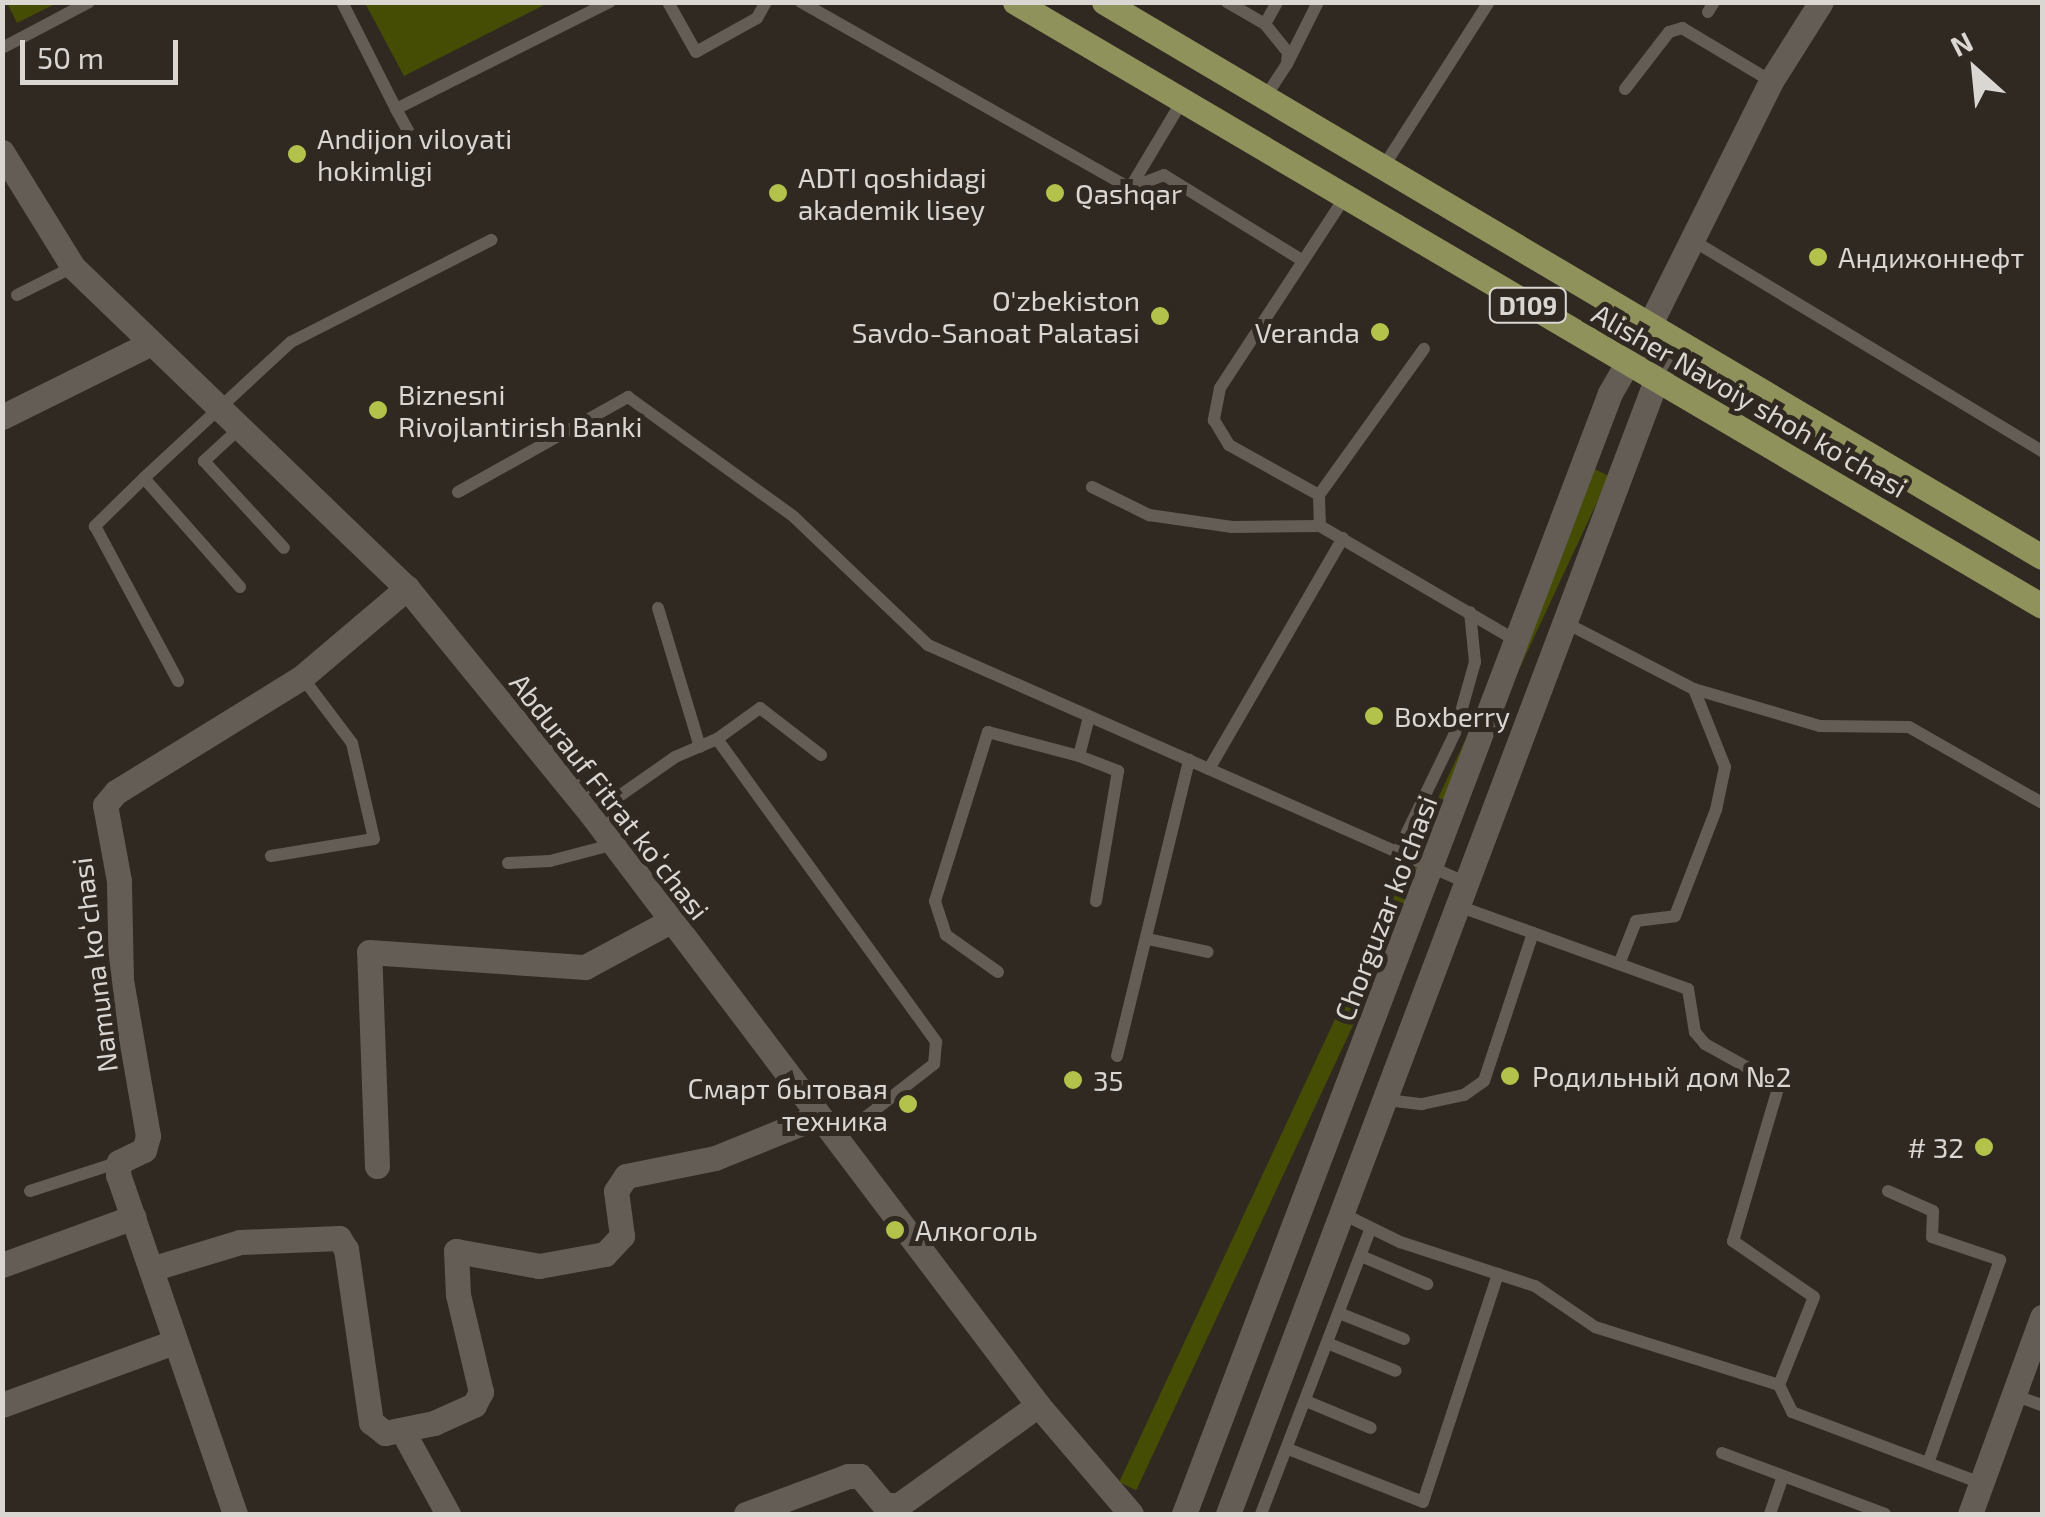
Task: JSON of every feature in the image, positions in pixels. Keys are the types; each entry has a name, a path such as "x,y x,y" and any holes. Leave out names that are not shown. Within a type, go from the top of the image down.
{"main road":[{"name":"Alisher Navoiy shoh ko'chasi","path":"1014,2 2042,606"},
{"name":"Alisher Navoiy shoh ko'chasi","path":"1104,2 2042,557"},
{"name":"Chorguzar ko'chasi","path":"1184,1514 1625,362 1649,326 1771,81 1821,2"},
{"name":"Abdurauf Fitrat koʻchasi","path":"4,157 73,267 407,588 615,844 817,1117 1124,1512"},
{"path":"2,418 152,343"},
{"path":"1228,1514 1465,895 1656,380 1677,343"},
{"name":"Namuna koʻchasi","path":"120,1162 144,1150 148,1136 120,980 119,881 106,805 302,677 407,588"},
{"path":"377,1166 369,952 585,967 670,922"},
{"path":"151,1269 240,1242 339,1238 346,1248 370,1422 385,1433 434,1423 478,1400 456,1252 539,1266 605,1254 622,1236 616,1191 626,1176 715,1158 817,1117"},
{"path":"120,1162 174,1342 235,1514"},
{"path":"2,1265 134,1216"},
{"path":"1970,1514 2042,1317"},
{"path":"2,1405 174,1342"},
{"path":"746,1514 848,1476 860,1476 884,1505 899,1505 1038,1405"},
{"path":"402,1430 448,1514"}],"lane":[{"path":"4,47 89,2"},
{"path":"342,2 412,138"},
{"path":"396,110 610,2"},
{"path":"668,2 696,52 757,18 766,2"},
{"path":"801,2 1130,188"},
{"path":"1227,2 1265,24 1288,52 1287,64"},
{"path":"1265,24 1277,2"},
{"path":"1264,98 1287,64 1318,2"},
{"path":"1382,169 1489,2"},
{"path":"1624,89 1669,32 1682,28 1771,81"},
{"path":"1130,188 1182,101"},
{"path":"1130,188 1164,175 1303,261"},
{"path":"1320,495 1229,445 1214,420 1220,388 1345,197"},
{"path":"178,681 95,526 291,342 491,240"},
{"path":"1692,240 2042,452"},
{"path":"18,295 73,267"},
{"path":"1320,526 1320,495 1424,350"},
{"path":"458,492 628,397 793,516 928,645 1432,868 1465,895 1533,933 1688,989 1695,1032 1705,1044 1779,1085 1734,1242 1814,1297 1780,1385 1792,1412 1981,1483"},
{"path":"240,428 204,462 284,548"},
{"path":"144,478 240,587"},
{"path":"1092,487 1149,515 1232,527 1320,526 1517,642"},
{"path":"1209,770 1344,538"},
{"path":"658,608 700,746"},
{"path":"1398,853 1455,733 1475,662 1470,612"},
{"path":"1566,622 1694,688 1820,726 1909,727 2042,803"},
{"path":"271,856 374,839 352,743 302,677"},
{"path":"1619,964 1636,922 1675,916 1716,810 1725,767 1694,688"},
{"path":"592,815 700,746 717,740 760,708 821,755"},
{"path":"1079,756 1089,717"},
{"path":"998,972 946,934 935,901 988,732 1079,756 1118,772 1096,900"},
{"path":"717,740 936,1042 934,1064 836,1140"},
{"path":"1117,1056 1188,760"},
{"path":"508,862 550,862 615,844"},
{"path":"1387,1100 1422,1104 1464,1094 1484,1080 1533,933"},
{"path":"1148,939 1208,952"},
{"path":"30,1191 120,1162"},
{"path":"1888,1192 1934,1211 1932,1237 2000,1260 1928,1463"},
{"path":"1343,1214 1371,1228 1536,1286 1595,1327 1780,1385"},
{"path":"1261,1514 1371,1228"},
{"path":"1360,1256 1428,1284"},
{"path":"1288,1449 1423,1502 1498,1274"},
{"path":"1339,1313 1404,1338"},
{"path":"1327,1343 1396,1372"},
{"path":"2014,1395 2042,1405"},
{"path":"1306,1401 1370,1428"},
{"path":"1722,1453 1885,1514"},
{"path":"1770,1514 1783,1476"}],"green space":[{"path":"7,3 57,3 17,23"},
{"path":"365,3 548,3 404,76"},
{"path":"1592,468 1609,476 1136,1490 1119,1482"}],"place":[{"name":"Andijon vilоyati hоkimligi","path":"297,154"},
{"name":"ADTI qoshidagi akademik lisey","path":"778,193"},
{"name":"Qashqar","path":"1055,193"},
{"name":"Андижоннефт","path":"1818,257"},
{"name":"O'zbekiston Savdo-Sanoat Palatasi","path":"1160,316"},
{"name":"Veranda","path":"1380,332"},
{"name":"Biznesni Rivojlantirish Banki","path":"378,410"},
{"name":"Boxberry","path":"1374,716"},
{"name":"Родильный дом №2","path":"1510,1076"},
{"name":"35","path":"1073,1080"},
{"name":"Смарт бытовая техника","path":"908,1104"},
{"name":"# 32","path":"1984,1147"},
{"name":"Алкоголь","path":"895,1230"}]}
